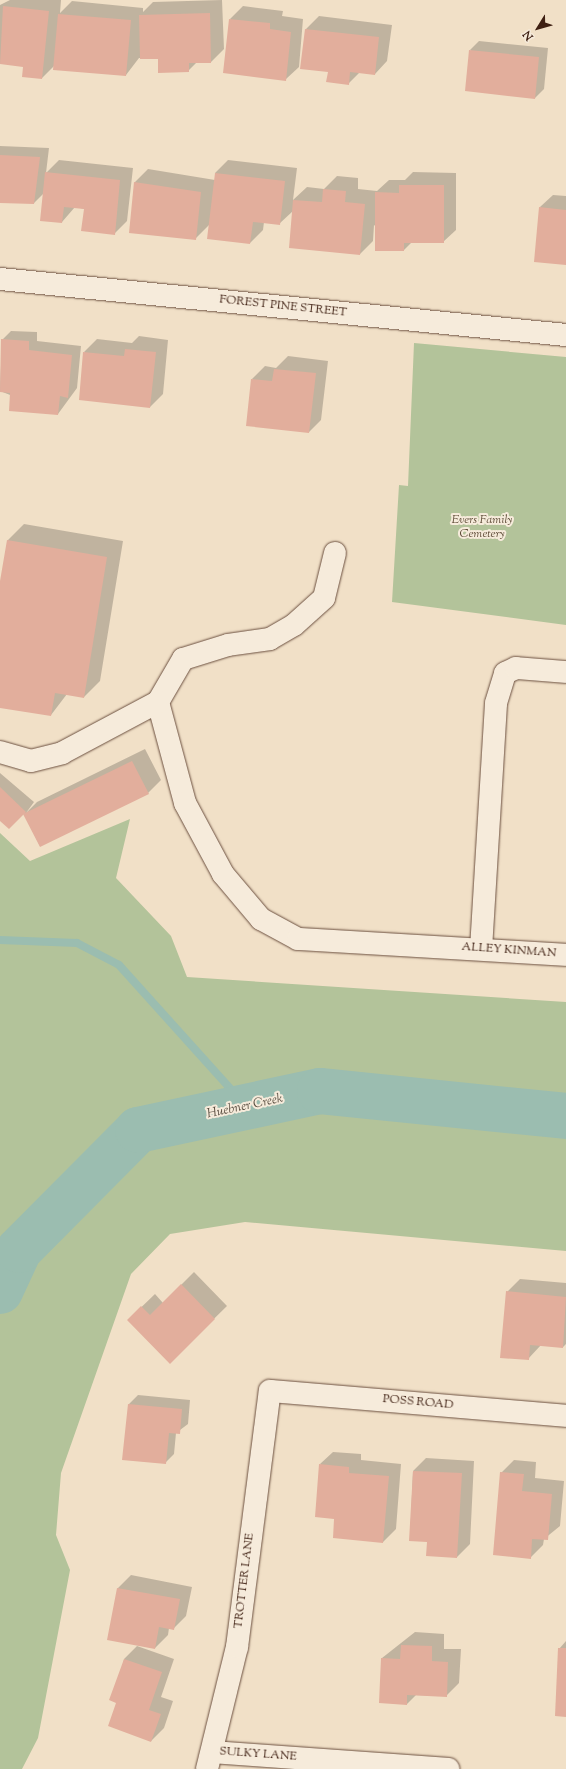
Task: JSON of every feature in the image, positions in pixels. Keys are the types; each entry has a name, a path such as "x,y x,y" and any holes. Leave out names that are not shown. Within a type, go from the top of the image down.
{"street":[{"name":"FOREST PINE STREET","path":"0,279 566,335"},
{"path":"0,752 31,762 62,753 158,702 182,660 228,645 270,639 294,625 324,598 335,553"},
{"path":"482,949 496,703 505,673 516,668 566,672"},
{"name":"ALLEY KINMAN","path":"158,702 185,803 223,874 261,919 298,940 482,949 566,955"},
{"name":"POSS ROAD","path":"270,1391 566,1416"},
{"name":"TROTTER LANE","path":"210,1760 237,1647 270,1391"},
{"name":"SULKY LANE","path":"210,1760 448,1769"}],"green space":[{"name":"Evers Family Cemetery","path":"414,343 566,357 566,625 392,602 399,485 408,486"},
{"path":"130,819 116,878 171,936 187,977 566,1002 566,1251 245,1222 170,1234 131,1274 61,1473 56,1535 70,1570 38,1738 22,1769 0,1769 0,833 30,861"}],"building":[{"path":"3,6 49,11 42,79 22,77 23,67 0,64"},
{"path":"210,13 211,63 189,63 189,72 158,73 158,59 140,59 139,15"},
{"path":"58,14 131,20 126,76 53,70"},
{"path":"229,19 270,23 270,29 291,32 286,81 223,73"},
{"path":"305,29 379,37 375,75 350,72 349,85 326,82 328,72 300,69"},
{"path":"469,50 539,57 535,99 465,91"},
{"path":"0,155 40,157 34,204 0,203"},
{"path":"45,172 120,180 115,235 81,231 84,209 64,207 62,223 40,221"},
{"path":"215,173 285,181 280,225 253,222 250,244 207,239"},
{"path":"134,182 201,192 196,240 129,233"},
{"path":"399,185 444,185 444,243 404,243 404,251 375,251 375,192 399,193"},
{"path":"323,189 346,191 345,202 365,204 360,255 289,248 293,200 322,202"},
{"path":"539,207 566,210 566,265 534,262"},
{"path":"1,339 29,341 29,350 72,355 68,398 60,396 58,415 9,411 10,393 0,392"},
{"path":"125,349 156,352 150,408 79,400 83,352 124,356"},
{"path":"274,369 316,373 309,433 246,426 251,379 272,381"},
{"path":"7,540 107,557 84,698 55,693 51,716 0,708 0,581"},
{"path":"132,761 149,794 40,847 23,814"},
{"path":"0,787 26,812 9,829 0,821"},
{"path":"181,1284 215,1319 170,1364 127,1320 141,1306 150,1315"},
{"path":"506,1291 566,1297 563,1348 530,1345 529,1360 500,1358"},
{"path":"128,1404 182,1409 180,1434 169,1433 166,1464 122,1460"},
{"path":"319,1464 349,1467 349,1473 389,1476 383,1543 333,1538 334,1519 315,1517"},
{"path":"413,1471 462,1473 457,1558 426,1556 427,1542 409,1541"},
{"path":"500,1472 524,1474 522,1491 552,1494 548,1540 532,1539 531,1559 493,1555"},
{"path":"117,1588 180,1599 174,1630 159,1627 155,1649 107,1640"},
{"path":"401,1645 432,1646 432,1661 448,1662 447,1697 407,1695 407,1705 379,1703 381,1658 400,1659"},
{"path":"558,1648 566,1648 566,1717 555,1716"},
{"path":"124,1659 162,1672 149,1710 161,1714 151,1742 108,1726 116,1703 109,1700"}],"waterway":[{"path":"0,940 77,943 119,965 247,1107"},
{"name":"Huebner Creek","path":"0,1291 19,1250 138,1130 320,1091 566,1116"}]}
